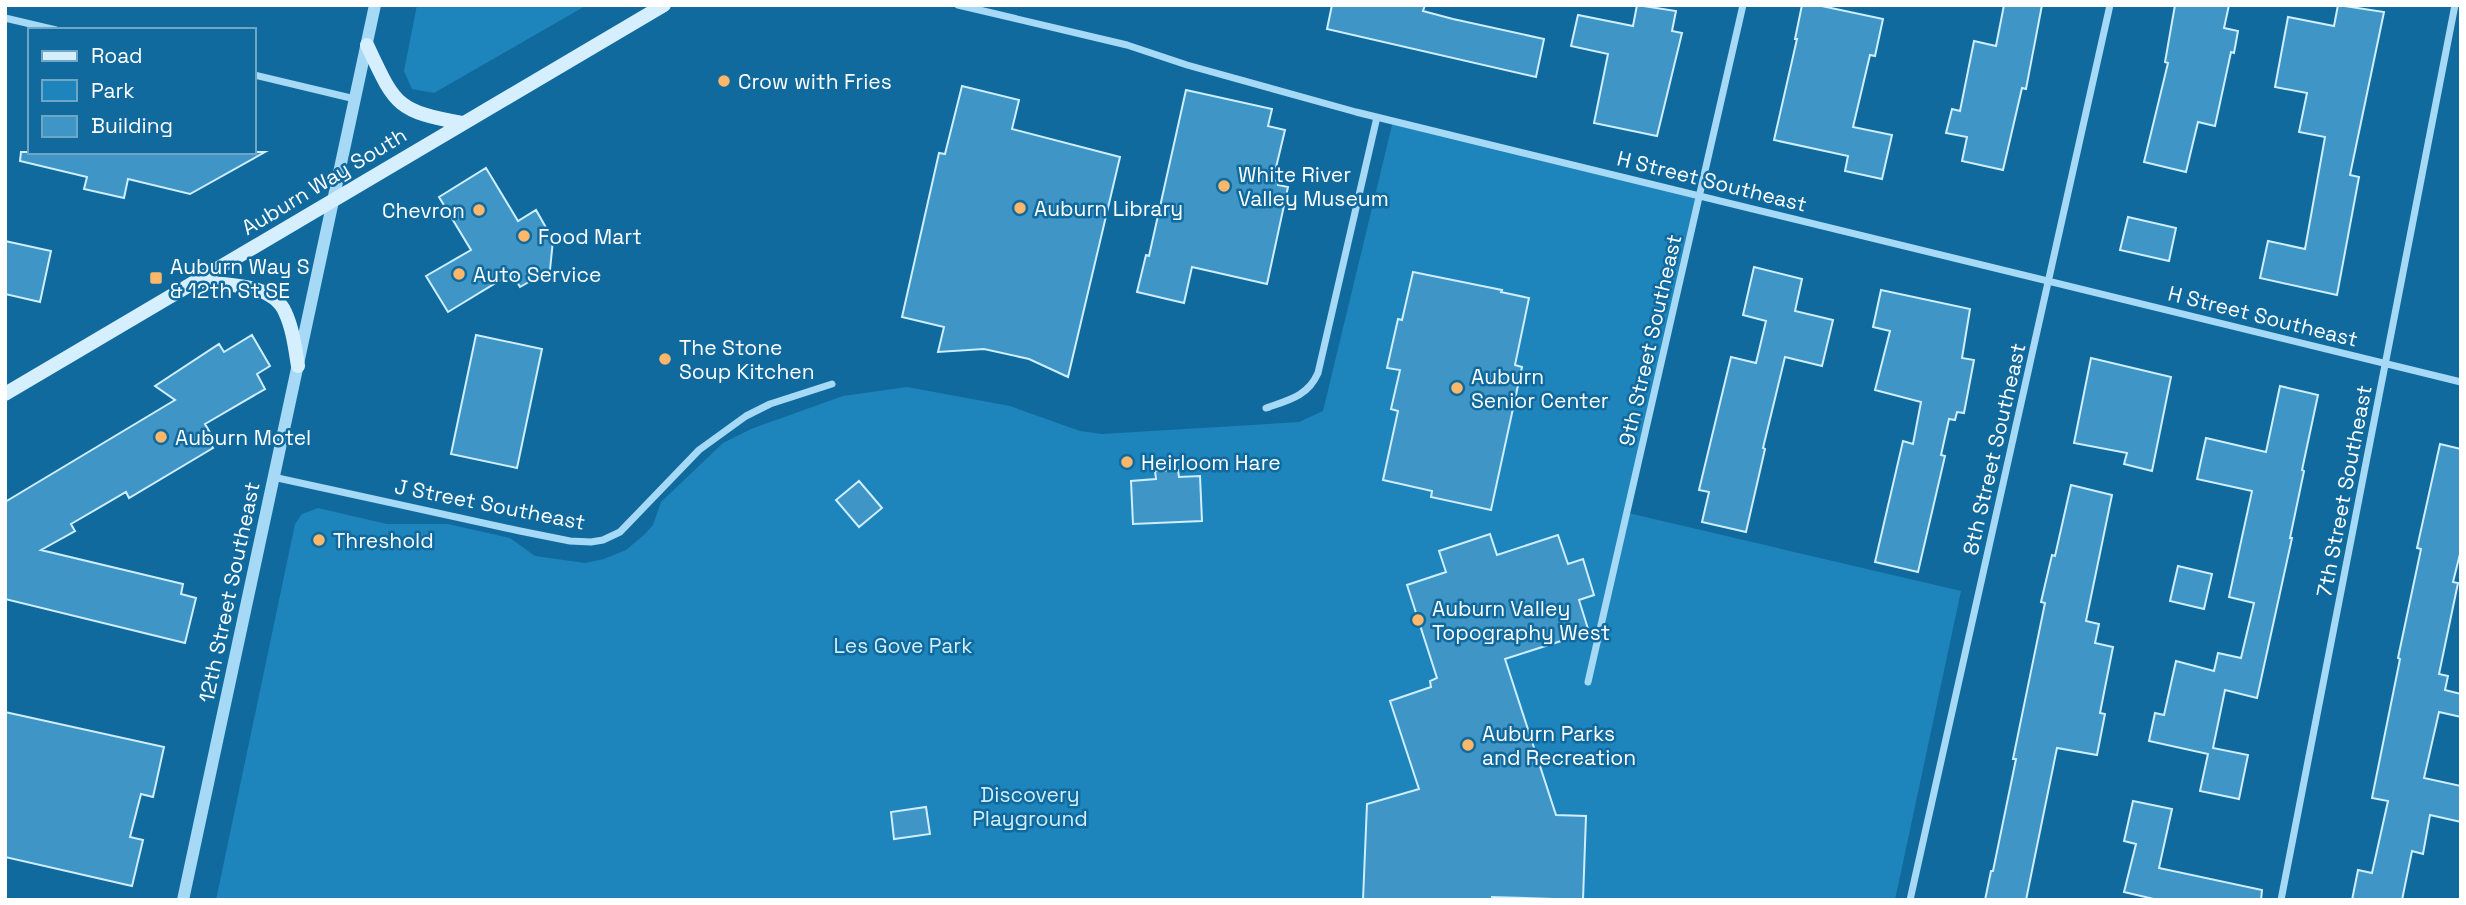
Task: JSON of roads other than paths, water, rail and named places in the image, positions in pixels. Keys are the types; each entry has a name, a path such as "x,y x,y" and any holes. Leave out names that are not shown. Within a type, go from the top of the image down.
{"main road":[{"name":"Auburn Way South","path":"5,394 664,5"},
{"path":"367,45 386,86 400,105 424,117 462,123"},
{"path":"195,282 258,290 274,297 284,309 291,328 298,366"}],"street":[{"name":"12th Street Southeast","path":"183,900 375,5"},
{"name":"H Street Southeast","path":"958,5 1127,45 1187,65 1377,117 2461,382"},
{"name":"9th Street Southeast","path":"1588,682 1742,5"},
{"name":"8th Street Southeast","path":"1910,900 2110,5"},
{"name":"7th Street Southeast","path":"2281,900 2455,5"},
{"path":"5,18 48,28"},
{"path":"256,75 355,99"},
{"path":"1266,408 1301,396 1318,373 1377,117"},
{"name":"J Street Southeast","path":"273,477 570,541 592,542 620,532 699,450 746,416 770,404 832,384"}],"place":[{"name":"Crow with Fries","path":"724,81"},
{"name":"White River Valley Museum","path":"1224,186"},
{"name":"Auburn Library","path":"1020,208"},
{"name":"Chevron","path":"479,210"},
{"name":"Food Mart","path":"524,236"},
{"name":"Auto Service","path":"459,274"},
{"name":"Auburn Way S & 12th St SE","path":"156,278"},
{"name":"The Stone Soup Kitchen","path":"665,359"},
{"name":"Auburn Senior Center","path":"1457,388"},
{"name":"Auburn Motel","path":"161,437"},
{"name":"Heirloom Hare","path":"1127,462"},
{"name":"Threshold","path":"319,540"},
{"name":"Auburn Valley Topography West","path":"1418,620"},
{"name":"Auburn Parks and Recreation","path":"1468,745"}],"park label":[{"name":"Les Gove Park","path":"903,645"},
{"name":"Discovery Playground","path":"1030,806"}]}
